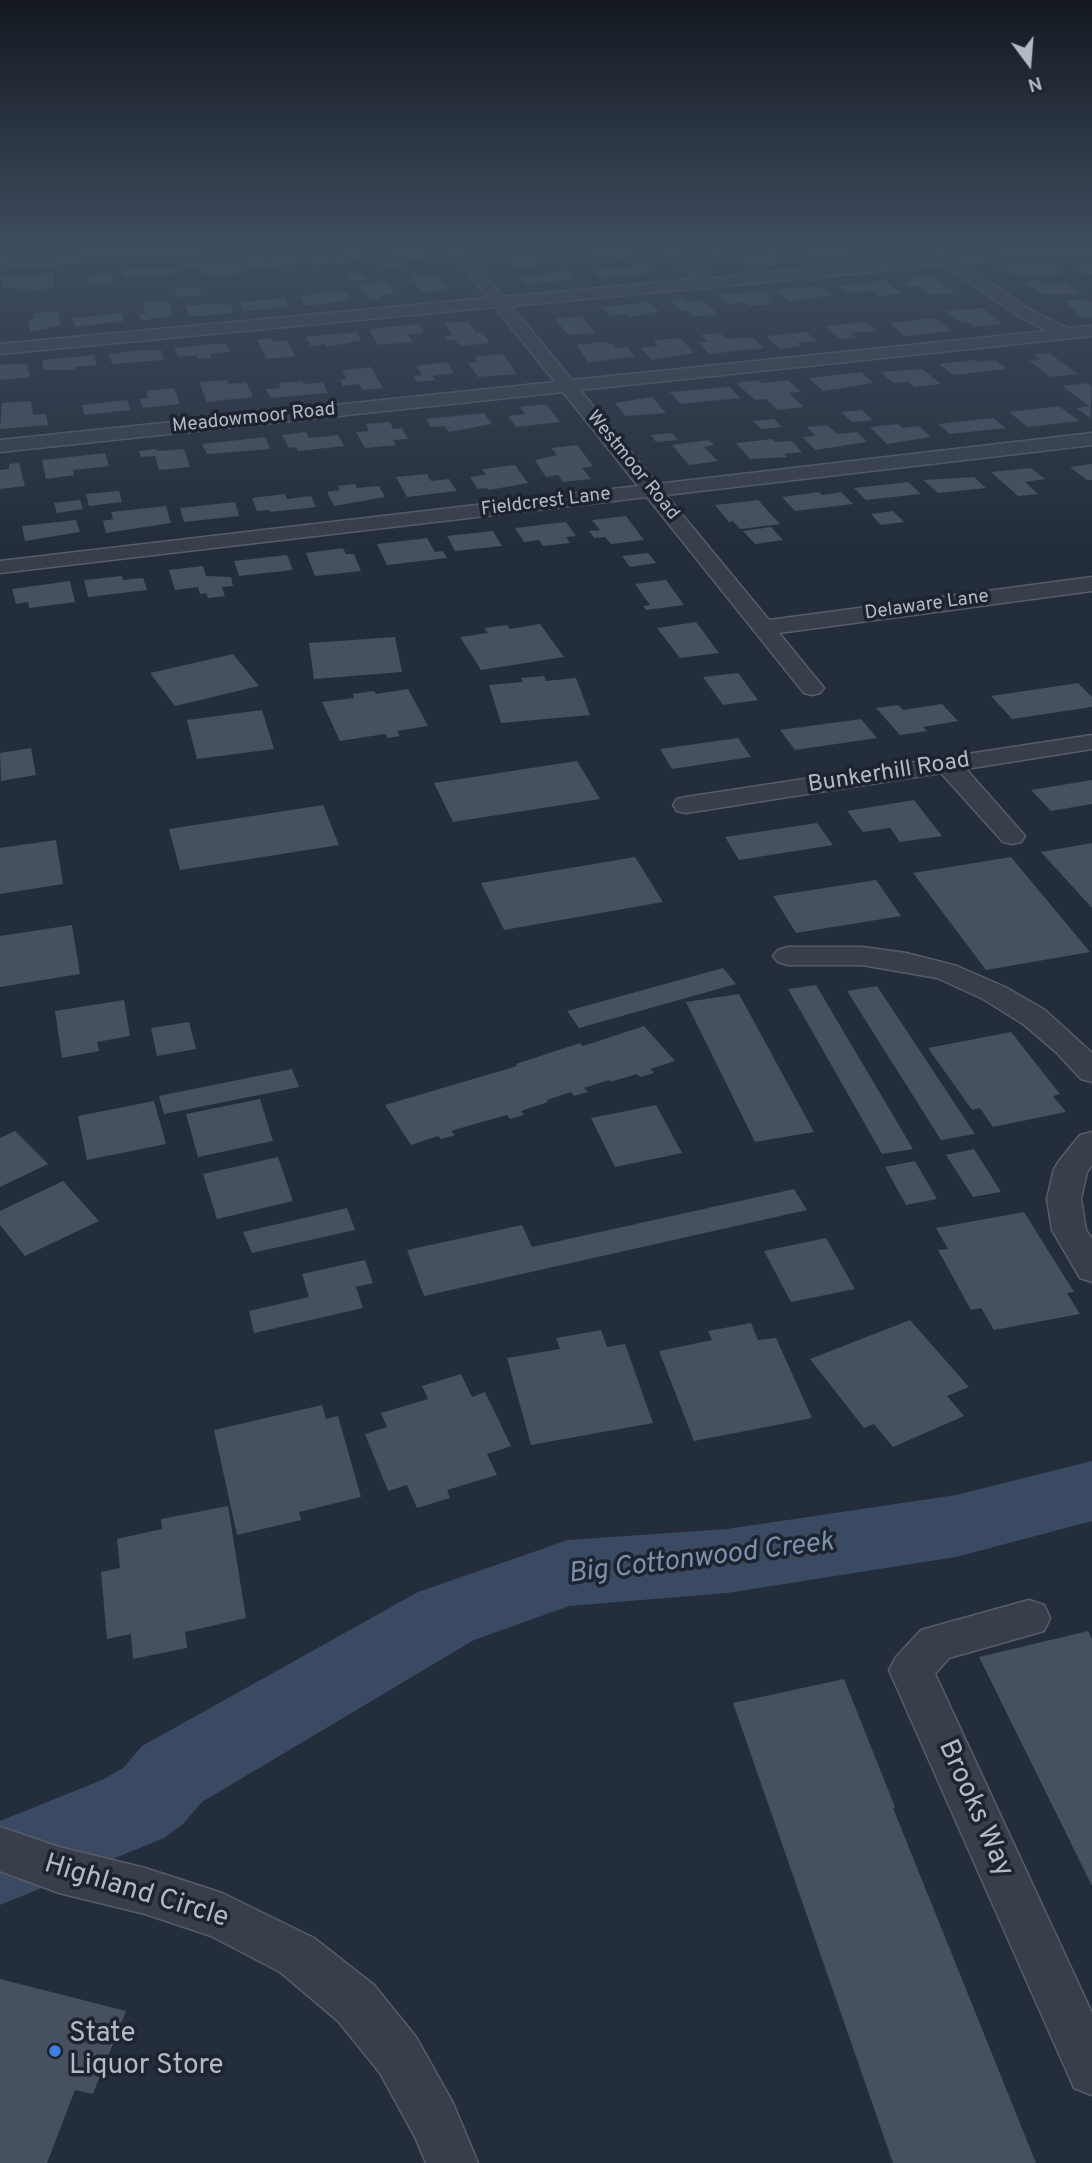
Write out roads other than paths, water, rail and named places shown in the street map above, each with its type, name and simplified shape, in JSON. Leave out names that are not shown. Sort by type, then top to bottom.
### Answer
[{"type":"street","points":[[0,349],[43,345]]},
{"type":"street","name":"Westmoor Road","points":[[534,345],[812,688]]},
{"type":"street","name":"Meadowmoor Road","points":[[0,446],[960,345]]},
{"type":"street","name":"Fieldcrest Lane","points":[[0,567],[1092,439]]},
{"type":"street","name":"Delaware Lane","points":[[763,628],[1092,584]]},
{"type":"street","name":"Bunkerhill Road","points":[[686,805],[1092,742]]},
{"type":"street","points":[[948,765],[1012,836]]},
{"type":"street","points":[[788,956],[862,956],[906,962],[947,972],[994,993],[1034,1017],[1068,1045],[1092,1072]]},
{"type":"street","points":[[1092,1143],[1071,1169],[1064,1199],[1069,1230],[1092,1269]]},
{"type":"street","name":"Brooks Way","points":[[1029,1618],[936,1643],[911,1670],[1092,2070]]},
{"type":"street","name":"Highland Circle","points":[[0,1849],[59,1870],[145,1891],[222,1916],[297,1955],[356,2003],[398,2055],[435,2121],[452,2163]]},
{"type":"waterway","name":"Big Cottonwood Creek","points":[[0,1863],[133,1809],[153,1796],[172,1774],[446,1616],[568,1573],[727,1561],[956,1526],[1092,1491]]},
{"type":"place","name":"State Liquor Store","points":[[55,2051]]}]
